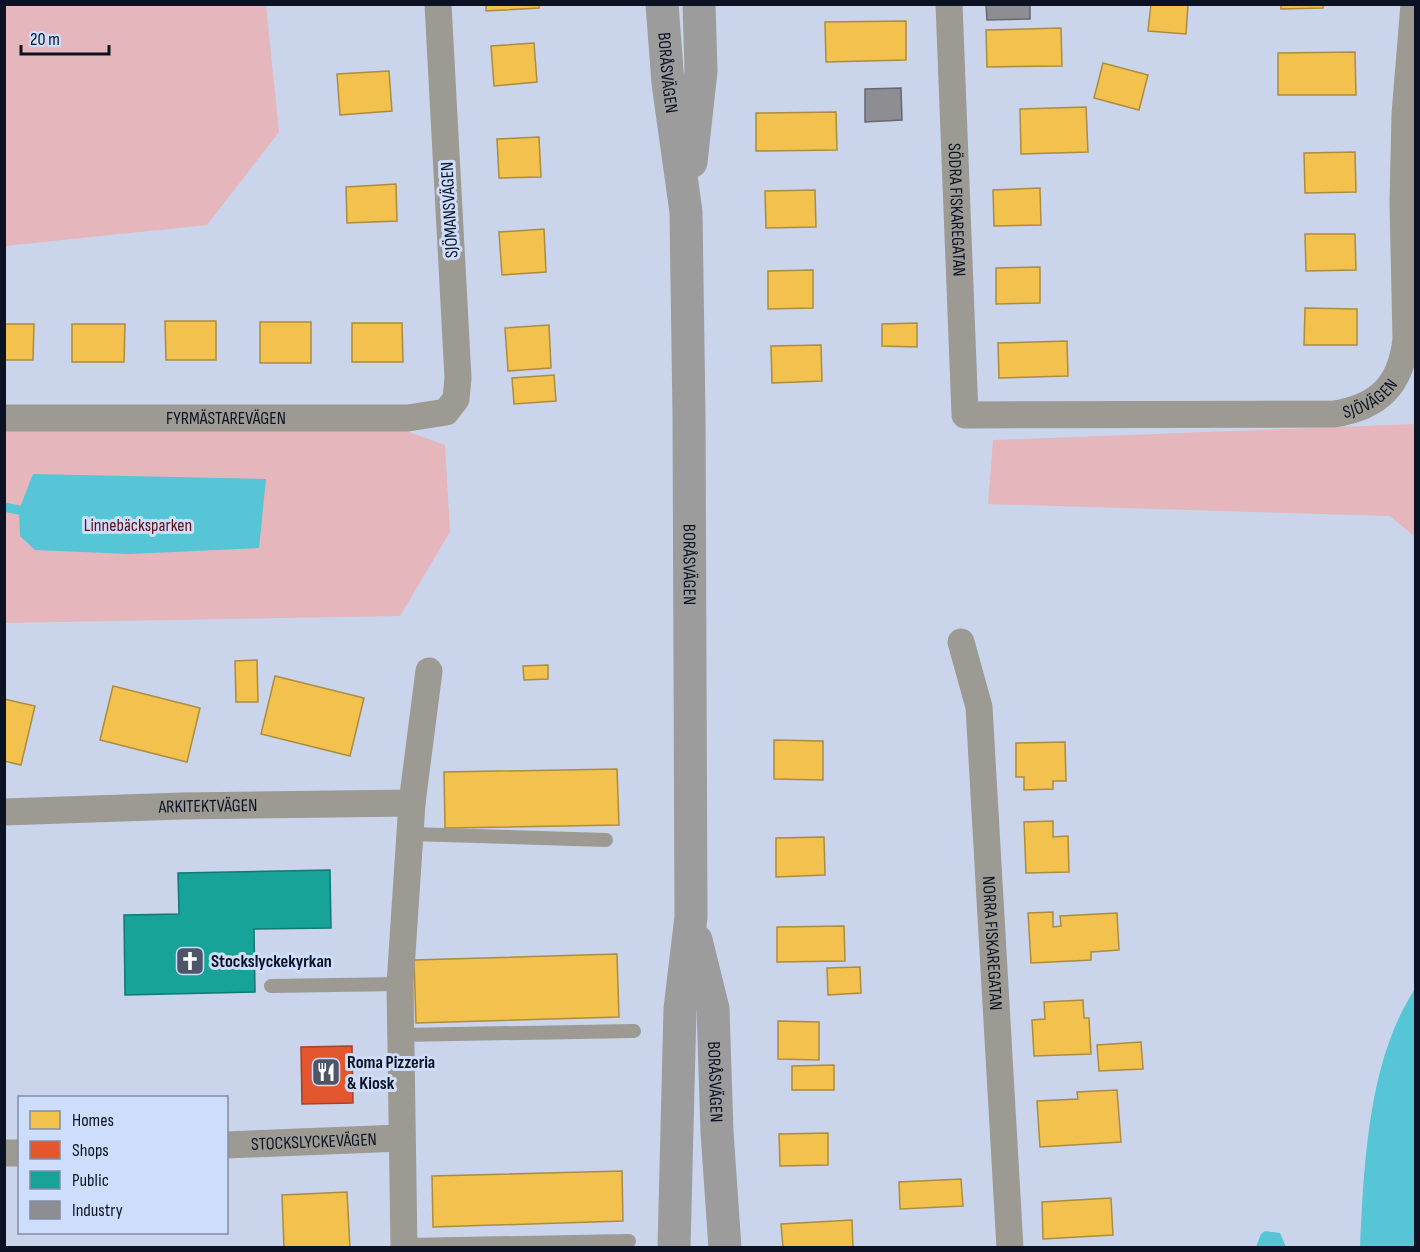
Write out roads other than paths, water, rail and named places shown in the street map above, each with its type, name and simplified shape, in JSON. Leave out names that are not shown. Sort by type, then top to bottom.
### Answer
[{"type":"main road","name":"BORÅSVÄGEN","points":[[662,4],[668,83],[686,212]]},
{"type":"main road","name":"BORÅSVÄGEN","points":[[674,1248],[680,1009],[691,917],[686,212],[701,71],[699,4]]},
{"type":"main road","name":"BORÅSVÄGEN","points":[[691,917],[713,1009],[717,1132],[725,1248]]},
{"type":"street","name":"SJÖMANSVÄGEN","points":[[438,4],[458,378],[456,399],[446,412]]},
{"type":"street","name":"SÖDRA FISKAREGATAN","points":[[949,4],[965,415]]},
{"type":"street","name":"SJÖVÄGEN","points":[[965,415],[1334,414],[1363,407],[1389,388],[1404,358],[1406,339],[1403,202],[1405,114],[1414,4]]},
{"type":"street","name":"FYRMÄSTAREVÄGEN","points":[[4,418],[408,418],[446,412]]},
{"type":"street","name":"NORRA FISKAREGATAN","points":[[961,642],[979,707],[1010,1248]]},
{"type":"street","points":[[404,1246],[400,984],[412,803],[429,671]]},
{"type":"street","name":"ARKITEKTVÄGEN","points":[[4,812],[182,806],[412,803]]},
{"type":"street","name":"STOCKSLYCKEVÄGEN","points":[[228,1145],[401,1138]]},
{"type":"lane","points":[[411,834],[606,840]]},
{"type":"lane","points":[[271,986],[377,982],[400,984]]},
{"type":"lane","points":[[400,1035],[634,1031]]},
{"type":"lane","points":[[404,1246],[628,1241]]},
{"type":"water","points":[[33,474],[266,479],[259,548],[129,554],[35,550],[20,536],[19,510]]},
{"type":"water","points":[[1415,989],[1415,1247],[1360,1247],[1367,1148],[1378,1080],[1399,1017]]},
{"type":"water","points":[[1265,1231],[1280,1233],[1286,1247],[1256,1247],[1261,1234]]},
{"type":"waterway","points":[[4,507],[19,510]]},
{"type":"place","name":"Stockslyckekyrkan","points":[[190,961]]},
{"type":"place","name":"Roma Pizzeria & Kiosk","points":[[326,1072]]},
{"type":"park label","name":"Linnebäcksparken","points":[[138,525]]}]
